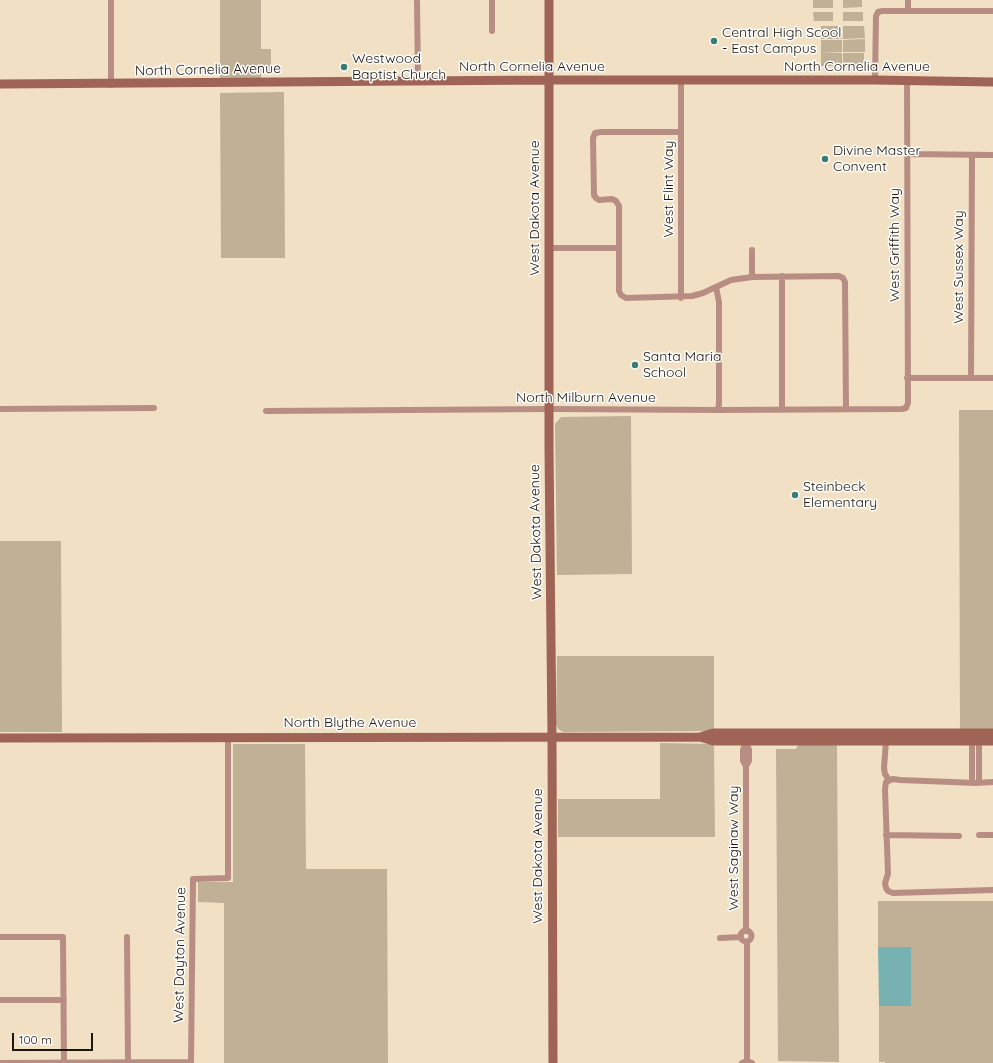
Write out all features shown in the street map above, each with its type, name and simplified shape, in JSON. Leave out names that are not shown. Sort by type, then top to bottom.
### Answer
[{"type":"street","points":[[111,0],[111,85]]},
{"type":"street","points":[[417,0],[418,81]]},
{"type":"street","points":[[492,0],[492,31]]},
{"type":"street","name":"West Dakota Avenue","points":[[549,0],[548,80],[553,1063]]},
{"type":"street","points":[[908,0],[908,10]]},
{"type":"street","points":[[875,80],[876,16],[878,12],[908,10],[993,11]]},
{"type":"street","name":"North Cornelia Avenue","points":[[0,84],[111,85],[548,80],[875,80],[993,82]]},
{"type":"street","name":"West Flint Way","points":[[681,81],[681,298]]},
{"type":"street","name":"West Griffith Way","points":[[906,408],[908,404],[907,81]]},
{"type":"street","points":[[681,132],[595,133],[593,138],[594,194],[599,200],[612,199],[616,201],[619,206],[619,291],[621,295],[626,298],[681,298],[703,293],[731,280],[752,277],[839,276],[843,278],[845,282],[846,409]]},
{"type":"street","points":[[907,154],[972,156],[993,155]]},
{"type":"street","name":"West Sussex Way","points":[[971,378],[972,156]]},
{"type":"street","points":[[549,248],[619,248]]},
{"type":"street","points":[[752,250],[752,277]]},
{"type":"street","points":[[782,276],[782,409]]},
{"type":"street","points":[[716,287],[719,302],[718,410]]},
{"type":"street","points":[[908,378],[993,378]]},
{"type":"street","points":[[0,409],[154,408]]},
{"type":"street","name":"North Milburn Avenue","points":[[266,411],[906,408]]},
{"type":"street","name":"North Blythe Avenue","points":[[700,737],[713,741],[746,741],[993,732]]},
{"type":"street","name":"North Blythe Avenue","points":[[0,738],[700,737],[713,733],[796,733],[867,737],[886,741],[993,741]]},
{"type":"street","name":"North Blythe Avenue","points":[[746,741],[752,736],[791,736],[796,733]]},
{"type":"street","name":"North Blythe Avenue","points":[[976,741],[980,736],[993,736]]},
{"type":"street","name":"West Dayton Avenue","points":[[191,1062],[193,879],[228,878],[228,737]]},
{"type":"street","name":"West Saginaw Way","points":[[746,741],[749,750],[749,761],[746,766],[746,931]]},
{"type":"street","points":[[886,741],[884,768],[885,774],[889,780]]},
{"type":"street","points":[[976,741],[976,783]]},
{"type":"street","points":[[993,782],[976,783],[893,779],[889,780],[885,784],[888,874],[885,883],[888,891],[893,893],[993,890]]},
{"type":"street","points":[[886,835],[959,836]]},
{"type":"street","points":[[979,835],[993,835]]},
{"type":"street","points":[[741,937],[742,932],[750,932],[752,936],[751,940],[746,942]]},
{"type":"street","points":[[0,937],[63,937],[64,1063]]},
{"type":"street","points":[[128,937],[128,1062]]},
{"type":"street","points":[[720,938],[741,937]]},
{"type":"street","points":[[741,937],[742,941],[746,942]]},
{"type":"street","points":[[746,942],[747,1062]]},
{"type":"street","points":[[0,1000],[64,1000]]},
{"type":"street","points":[[0,1063],[191,1062]]},
{"type":"shaded area","points":[[220,0],[261,0],[261,49],[271,49],[271,71],[261,71],[261,78],[220,78]]},
{"type":"shaded area","points":[[813,0],[833,0],[833,8],[813,8]]},
{"type":"shaded area","points":[[843,0],[862,0],[862,7],[843,8]]},
{"type":"shaded area","points":[[813,12],[833,12],[833,21],[814,21]]},
{"type":"shaded area","points":[[843,12],[863,12],[863,21],[843,21]]},
{"type":"shaded area","points":[[821,26],[842,26],[842,39],[821,39]]},
{"type":"shaded area","points":[[843,26],[864,26],[865,38],[843,39]]},
{"type":"shaded area","points":[[865,39],[865,52],[843,52],[843,40]]},
{"type":"shaded area","points":[[821,40],[842,40],[842,52],[821,53]]},
{"type":"shaded area","points":[[821,53],[842,53],[842,66],[821,66]]},
{"type":"shaded area","points":[[843,53],[864,53],[864,66],[843,66]]},
{"type":"shaded area","points":[[284,92],[285,258],[221,258],[220,93]]},
{"type":"shaded area","points":[[959,410],[993,410],[993,730],[960,730]]},
{"type":"shaded area","points":[[631,416],[632,574],[557,575],[555,424],[561,417]]},
{"type":"shaded area","points":[[0,541],[61,541],[62,732],[0,732]]},
{"type":"shaded area","points":[[557,656],[714,656],[714,731],[563,732],[558,729],[556,724]]},
{"type":"shaded area","points":[[660,743],[713,744],[715,837],[558,837],[558,799],[660,799]]},
{"type":"shaded area","points":[[233,744],[305,744],[306,869],[387,869],[388,1063],[224,1063],[224,903],[198,902],[198,882],[233,882]]},
{"type":"shaded area","points":[[798,745],[837,745],[839,1062],[778,1061],[776,749],[796,749]]},
{"type":"shaded area","points":[[878,901],[993,901],[993,1063],[879,1062],[879,1006],[911,1005],[911,947],[878,947]]},
{"type":"water","points":[[878,947],[911,947],[911,1006],[879,1006]]},
{"type":"place","name":"Central High Scool - East Campus","points":[[714,41]]},
{"type":"place","name":"Westwood Baptist Church","points":[[344,67]]},
{"type":"place","name":"Divine Master Convent","points":[[825,159]]},
{"type":"place","name":"Santa Maria School","points":[[635,365]]},
{"type":"place","name":"Steinbeck Elementary","points":[[795,495]]}]
